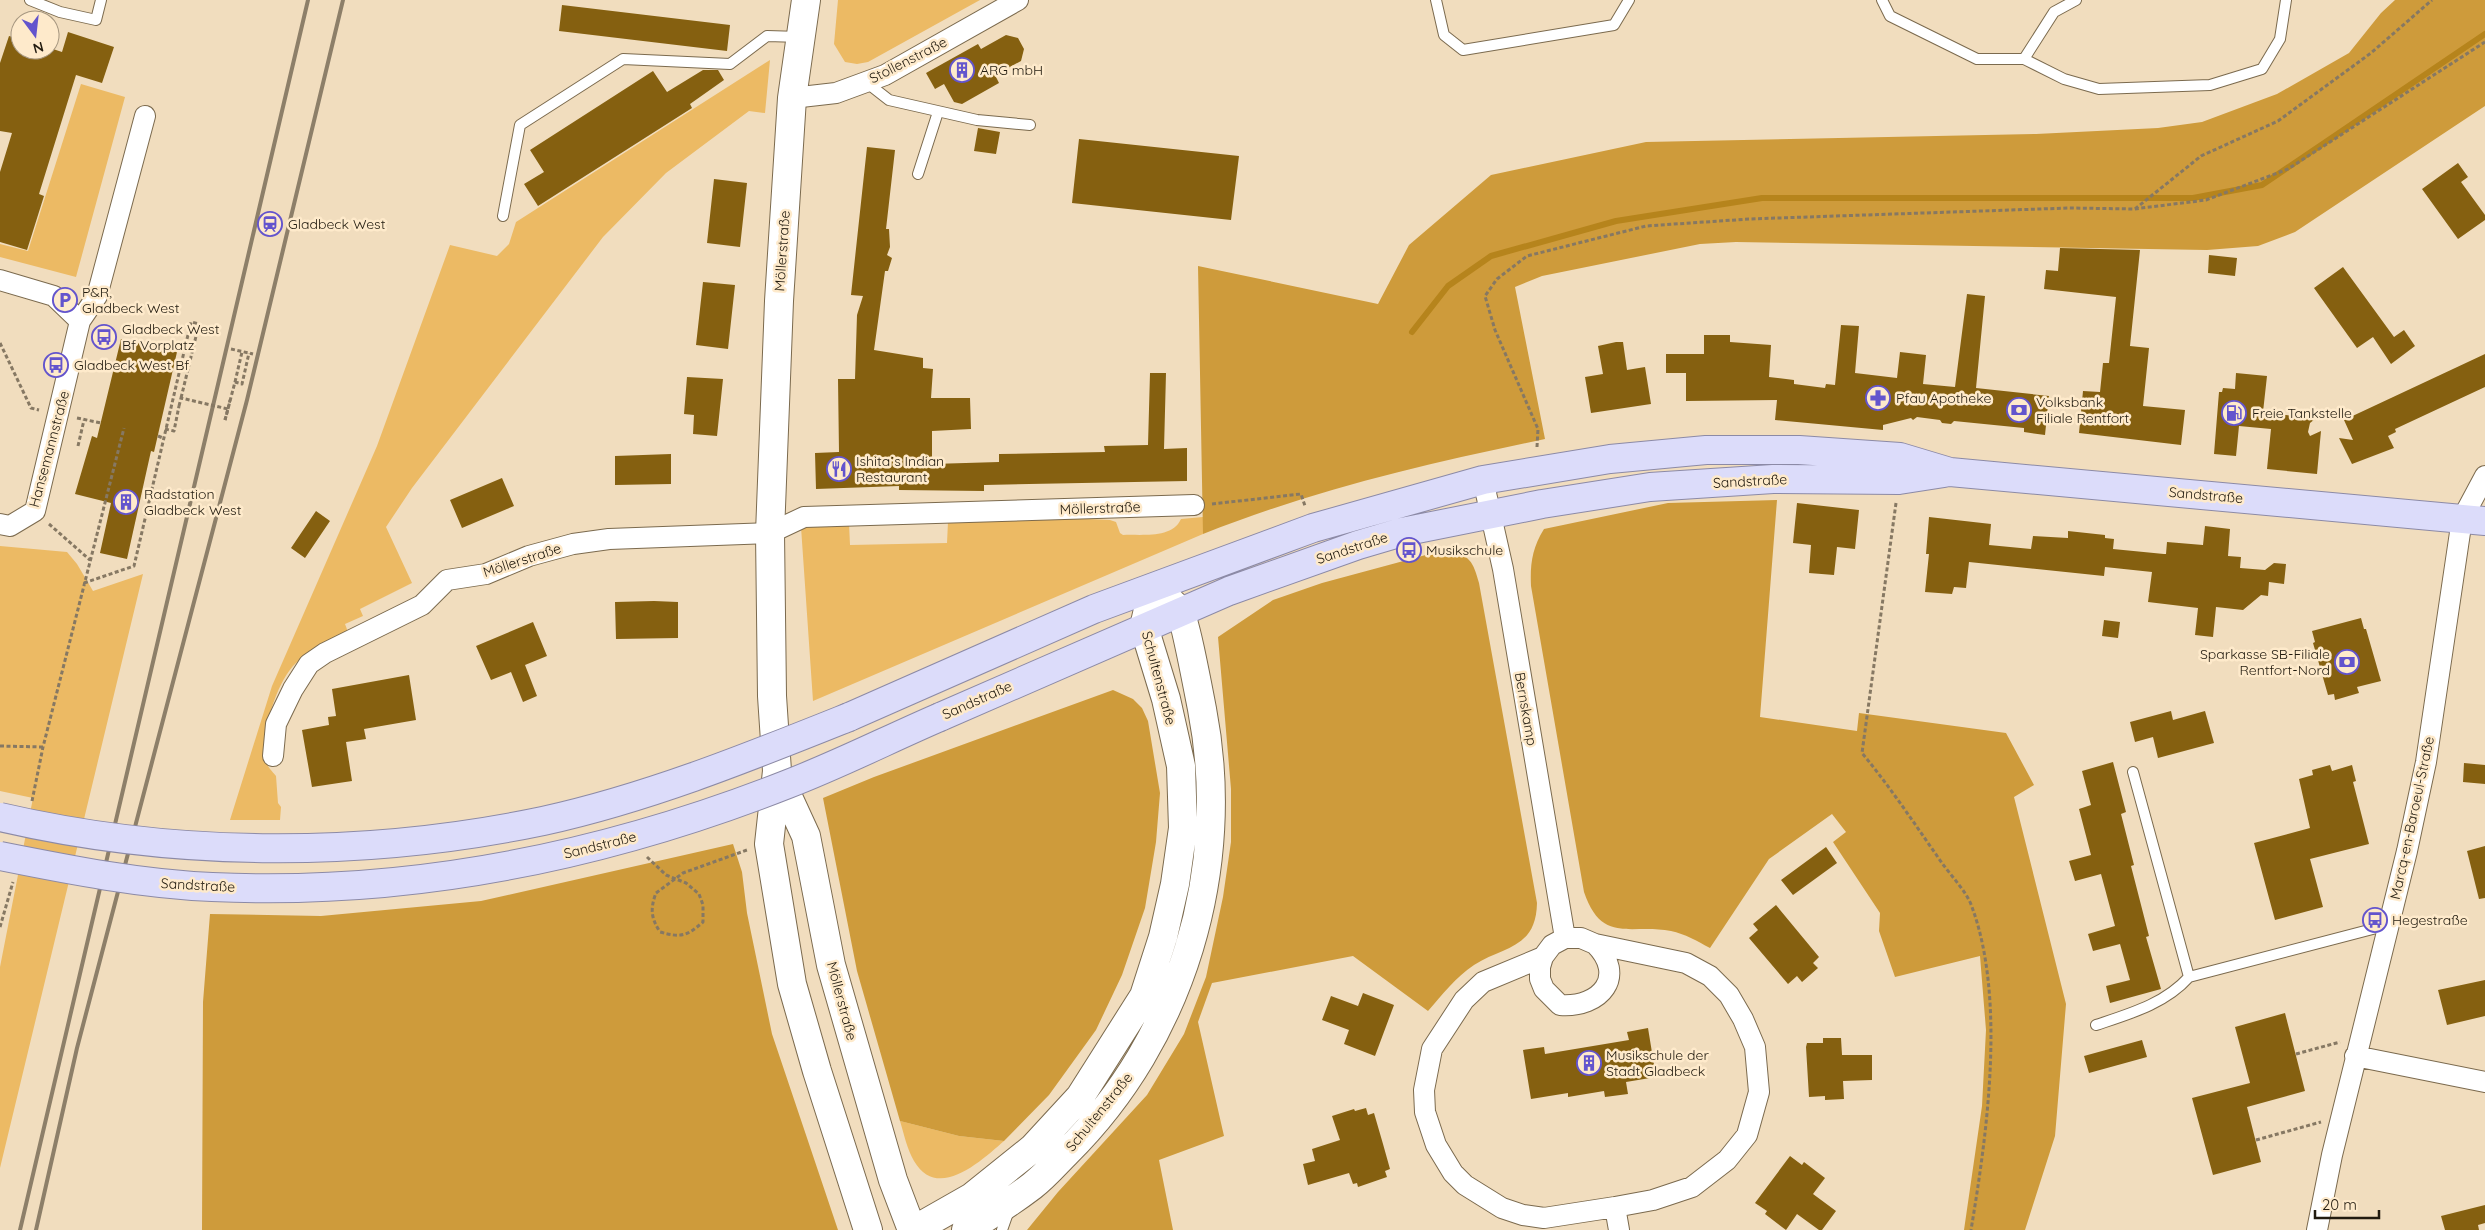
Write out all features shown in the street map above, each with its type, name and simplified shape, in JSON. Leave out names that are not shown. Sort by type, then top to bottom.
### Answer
[{"type":"main road","name":"Sandstraße","points":[[0,817],[46,828],[160,843],[222,847],[317,847],[451,836],[544,820],[657,790],[749,757],[849,716],[1094,609],[1313,528],[1483,480],[1610,459],[1706,450],[1780,450],[1900,457],[1950,472],[2474,520]]},
{"type":"main road","name":"Sandstraße","points":[[0,856],[147,882],[213,887],[336,887],[420,880],[525,864],[628,839],[789,784],[1229,591],[1358,545],[1402,532],[1490,514],[1650,487],[1774,479],[1899,480],[1950,472]]},
{"type":"street","name":"Möllerstraße","points":[[806,0],[792,98],[779,301],[770,533],[772,696],[777,771],[770,844],[792,984],[868,1230]]},
{"type":"street","name":"Stollenstraße","points":[[792,98],[836,93],[885,75],[1018,0]]},
{"type":"street","name":"Hansemannstraße","points":[[0,524],[10,526],[35,510],[80,321],[97,296],[145,116]]},
{"type":"street","points":[[0,280],[54,296],[80,321]]},
{"type":"street","points":[[2474,520],[2485,476]]},
{"type":"street","name":"Bernskamp","points":[[1483,480],[1503,569],[1565,938]]},
{"type":"street","name":"Möllerstraße","points":[[273,756],[276,724],[293,689],[309,664],[325,653],[422,605],[447,580],[486,574],[551,549],[609,538],[770,533],[804,517],[1194,506]]},
{"type":"street","name":"Marcq-en-Baroeul-Straße","points":[[2317,1230],[2357,1047],[2426,762],[2474,520]]},
{"type":"street","points":[[1153,588],[1180,612]]},
{"type":"street","name":"Schultenstraße","points":[[913,1230],[972,1197],[1033,1148],[1080,1097],[1144,996],[1163,937],[1175,884],[1183,828],[1181,766],[1166,699],[1144,628],[1153,588]]},
{"type":"street","name":"Schultenstraße","points":[[966,1230],[1034,1185],[1085,1134],[1128,1080],[1162,1022],[1186,959],[1203,892],[1212,823],[1209,746],[1180,612]]},
{"type":"street","name":"Möllerstraße","points":[[777,771],[806,836],[831,965],[893,1180],[913,1230]]},
{"type":"street","points":[[1543,957],[1483,982],[1464,1000],[1432,1049],[1427,1070],[1425,1112],[1436,1145],[1453,1173],[1465,1185],[1502,1208],[1523,1215],[1544,1218],[1653,1200],[1692,1187],[1727,1160],[1747,1135],[1759,1092],[1755,1047],[1743,1019],[1729,995],[1710,976],[1686,963],[1595,944],[1580,938],[1565,938],[1552,945],[1543,957],[1540,979],[1544,989],[1560,1005],[1584,1004],[1602,992],[1609,973],[1603,952],[1595,944]]},
{"type":"street","points":[[2357,1047],[2485,1082]]},
{"type":"street","points":[[1615,1207],[1619,1230]]},
{"type":"lane","points":[[30,0],[60,12],[96,20],[101,0]]},
{"type":"lane","points":[[1436,0],[1444,34],[1463,50],[1614,25],[1630,0]]},
{"type":"lane","points":[[1882,0],[1890,16],[1977,59],[2024,58],[2064,79],[2099,89],[2210,85],[2262,69],[2280,39],[2286,0]]},
{"type":"lane","points":[[2024,58],[2054,12],[2076,0]]},
{"type":"lane","points":[[503,216],[520,125],[623,58],[730,64],[767,36],[801,37]]},
{"type":"lane","points":[[866,82],[889,100],[977,120],[1030,125]]},
{"type":"lane","points":[[918,174],[938,112]]},
{"type":"lane","points":[[2133,772],[2189,977]]},
{"type":"lane","points":[[2096,1025],[2143,1009],[2180,988],[2189,977],[2388,925]]},
{"type":"lane","points":[[1002,1230],[1013,1200]]},
{"type":"path","points":[[2134,209],[2200,156],[2278,121],[2372,53],[2432,0]]},
{"type":"path","points":[[1536,470],[1538,429],[1495,330],[1486,296],[1497,279],[1527,256],[1646,226],[1749,219],[2060,208],[2134,209],[2206,200],[2288,169],[2485,42]]},
{"type":"path","points":[[84,583],[134,566],[165,429],[191,322],[199,324],[174,431],[165,429]]},
{"type":"path","points":[[0,343],[31,408],[59,415]]},
{"type":"path","points":[[231,349],[251,354],[242,384],[235,382],[225,420],[242,352]]},
{"type":"path","points":[[181,398],[228,409]]},
{"type":"path","points":[[78,446],[84,420]]},
{"type":"path","points":[[93,421],[101,422]]},
{"type":"path","points":[[0,746],[43,747],[124,428]]},
{"type":"path","points":[[158,436],[163,438]]},
{"type":"path","points":[[1899,480],[1862,753],[1882,777],[1972,905],[1985,954],[1992,1026],[1983,1159],[1971,1230]]},
{"type":"path","points":[[1194,506],[1301,494],[1313,528]]},
{"type":"path","points":[[35,510],[90,560]]},
{"type":"path","points":[[628,839],[666,875],[686,882],[699,894],[703,905],[703,922],[690,934],[675,936],[660,932],[654,922],[650,907],[656,893],[683,873],[729,855]]},
{"type":"path","points":[[2296,1054],[2357,1047]]},
{"type":"path","points":[[2256,1140],[2341,1118]]},
{"type":"shaded area","points":[[838,0],[980,0],[868,62],[857,64],[845,62],[834,44]]},
{"type":"shaded area","points":[[2395,0],[2485,0],[2485,106],[2295,232],[2258,246],[2207,250],[1736,242],[1700,244],[1542,276],[1515,287],[1545,439],[1372,479],[1287,504],[1203,534],[1198,266],[1378,304],[1409,245],[1491,175],[1646,142],[2036,134],[2158,128],[2202,122],[2277,94],[2349,53],[2381,13]]},
{"type":"shaded area","points":[[770,60],[765,113],[749,111],[666,173],[603,237],[412,488],[386,527],[412,583],[360,609],[363,616],[345,624],[348,632],[308,654],[296,663],[289,672],[276,695],[268,722],[265,749],[266,760],[276,776],[278,803],[281,807],[280,820],[230,820],[272,686],[377,446],[450,245],[497,256],[509,244],[516,222]]},
{"type":"shaded area","points":[[81,84],[125,97],[76,277],[0,257],[0,244],[28,251]]},
{"type":"shaded area","points":[[1777,500],[1760,717],[1857,731],[1859,713],[2006,733],[2034,785],[2014,797],[2066,1004],[2055,1136],[2025,1230],[1964,1230],[1982,1106],[1986,1030],[1980,956],[1895,977],[1879,931],[1880,913],[1833,842],[1846,832],[1832,814],[1769,859],[1710,948],[1671,931],[1609,926],[1591,909],[1584,892],[1531,586],[1533,557],[1540,536],[1544,529],[1668,503]]},
{"type":"shaded area","points":[[1044,517],[1110,520],[1116,522],[1120,533],[1123,535],[1147,535],[1164,533],[1171,530],[1181,519],[1203,517],[1203,534],[813,701],[801,527],[849,523],[850,545],[947,543],[948,522]]},
{"type":"shaded area","points":[[0,546],[67,552],[77,564],[93,591],[143,574],[0,1168],[0,967],[33,798],[0,791]]},
{"type":"shaded area","points":[[1448,549],[1470,560],[1479,583],[1537,903],[1531,929],[1525,938],[1516,944],[1467,970],[1428,1011],[1353,956],[1212,983],[1198,1022],[1224,1136],[1159,1160],[1173,1230],[1027,1230],[1058,1192],[1147,1095],[1184,1034],[1206,977],[1223,897],[1231,842],[1231,789],[1218,637],[1273,600],[1322,583]]},
{"type":"shaded area","points":[[1113,690],[1133,699],[1142,708],[1148,721],[1160,793],[1156,842],[1145,908],[1122,975],[1096,1030],[1049,1095],[1004,1141],[959,1136],[900,1121],[857,971],[823,798],[874,777]]},
{"type":"shaded area","points":[[733,844],[742,872],[747,913],[772,1034],[838,1230],[202,1230],[203,1002],[210,914],[321,916],[481,901]]},
{"type":"shaded area","points":[[900,1121],[959,1136],[1004,1141],[984,1158],[960,1174],[947,1178],[935,1178],[924,1173],[914,1161]]},
{"type":"building","points":[[562,5],[730,25],[727,51],[559,31]]},
{"type":"building","points":[[68,32],[114,47],[102,83],[76,75],[39,194],[44,196],[27,250],[0,242],[0,172],[12,133],[0,131],[0,63],[9,36],[10,60],[60,60],[60,51],[62,52]]},
{"type":"building","name":"ARG mbH","points":[[1006,35],[1018,38],[1024,49],[1021,61],[995,75],[999,83],[962,104],[954,102],[944,84],[935,89],[926,73],[978,44],[981,49]]},
{"type":"building","points":[[703,70],[718,70],[724,80],[690,104],[692,108],[538,206],[524,184],[544,172],[530,150],[653,71],[667,92]]},
{"type":"building","points":[[978,128],[1000,132],[996,154],[974,151]]},
{"type":"building","points":[[1079,139],[1239,156],[1231,220],[1072,203]]},
{"type":"building","points":[[867,147],[895,150],[886,229],[889,229],[890,247],[887,255],[892,258],[888,271],[885,271],[874,350],[923,358],[923,368],[933,369],[931,398],[970,398],[971,429],[932,431],[932,464],[999,462],[999,454],[1105,452],[1104,446],[1148,445],[1150,373],[1166,373],[1164,449],[1187,448],[1187,481],[984,485],[984,491],[899,490],[899,486],[816,489],[815,453],[839,452],[838,379],[855,379],[857,315],[863,296],[851,295]]},
{"type":"building","points":[[2458,163],[2468,177],[2461,182],[2485,215],[2485,220],[2458,239],[2422,189]]},
{"type":"building","points":[[714,179],[747,183],[740,247],[707,243]]},
{"type":"building","points":[[2060,248],[2140,250],[2130,346],[2149,348],[2143,406],[2185,410],[2181,445],[2079,433],[2083,391],[2100,392],[2103,363],[2109,363],[2116,297],[2044,289],[2046,270],[2058,271]]},
{"type":"building","points":[[2209,255],[2237,258],[2235,276],[2208,273]]},
{"type":"building","points":[[2343,267],[2394,337],[2404,330],[2415,346],[2391,364],[2373,337],[2357,348],[2314,288]]},
{"type":"building","points":[[703,282],[735,285],[728,349],[696,345]]},
{"type":"building","points":[[1967,294],[1985,296],[1976,388],[2049,396],[2045,435],[2024,432],[2024,428],[1954,421],[1951,424],[1942,423],[1940,420],[1917,417],[1913,420],[1911,418],[1883,425],[1883,430],[1775,420],[1777,400],[1686,401],[1686,373],[1666,373],[1666,354],[1704,354],[1704,335],[1730,335],[1730,342],[1771,345],[1769,377],[1794,380],[1794,384],[1825,388],[1826,384],[1835,385],[1841,325],[1859,326],[1855,373],[1897,378],[1900,352],[1926,355],[1923,384],[1955,387]]},
{"type":"building","points":[[121,339],[177,352],[154,452],[151,451],[127,559],[100,553],[111,503],[75,494],[92,436],[97,438]]},
{"type":"building","points":[[1623,342],[1627,370],[1645,367],[1651,404],[1591,413],[1585,377],[1603,374],[1598,346]]},
{"type":"building","points":[[2485,354],[2485,387],[2395,429],[2396,432],[2388,436],[2394,448],[2352,464],[2339,438],[2353,440],[2344,420]]},
{"type":"building","points":[[2236,373],[2267,376],[2263,412],[2315,419],[2310,423],[2308,432],[2310,436],[2321,431],[2317,474],[2267,469],[2271,429],[2239,426],[2236,456],[2214,454],[2219,392],[2222,392],[2223,388],[2235,389]]},
{"type":"building","points":[[687,377],[723,379],[717,436],[693,434],[694,415],[684,414]]},
{"type":"building","points":[[671,454],[671,484],[615,485],[615,456]]},
{"type":"building","points":[[502,478],[514,506],[462,528],[450,500]]},
{"type":"building","points":[[1797,503],[1859,510],[1855,549],[1837,547],[1834,575],[1809,573],[1811,545],[1793,543]]},
{"type":"building","points":[[316,511],[330,521],[305,558],[291,548]]},
{"type":"building","points":[[1929,517],[1991,524],[1989,545],[2031,549],[2033,536],[2068,538],[2068,531],[2105,535],[2105,538],[2114,539],[2113,549],[2166,554],[2167,542],[2203,545],[2205,526],[2230,529],[2228,556],[2241,557],[2240,568],[2265,570],[2274,563],[2286,564],[2284,584],[2269,582],[2268,596],[2261,595],[2243,610],[2216,607],[2213,637],[2195,635],[2198,608],[2148,602],[2152,572],[2105,567],[2104,576],[1969,562],[1966,588],[1954,587],[1952,594],[1925,592],[1929,554],[1926,554]]},
{"type":"building","points":[[615,602],[678,602],[678,638],[616,639]]},
{"type":"building","name":"Sparkasse SB-Filiale Rentfort-Nord","points":[[2361,618],[2381,681],[2357,687],[2359,693],[2335,700],[2334,694],[2328,695],[2313,643],[2315,642],[2312,631]]},
{"type":"building","points":[[2104,620],[2120,622],[2118,638],[2102,636]]},
{"type":"building","points":[[533,622],[547,656],[525,665],[537,696],[523,702],[511,672],[491,680],[476,646]]},
{"type":"building","points":[[409,675],[416,720],[364,729],[366,739],[346,742],[352,781],[312,787],[302,730],[329,725],[328,717],[336,716],[332,689]]},
{"type":"building","points":[[2171,711],[2173,720],[2205,711],[2214,743],[2158,758],[2153,737],[2135,742],[2130,722]]},
{"type":"building","points":[[2113,762],[2126,812],[2121,814],[2134,865],[2131,866],[2149,936],[2146,937],[2161,989],[2110,1003],[2106,986],[2130,980],[2120,944],[2093,951],[2088,934],[2115,926],[2101,874],[2075,881],[2069,861],[2091,855],[2079,809],[2091,805],[2082,771]]},
{"type":"building","points":[[2464,763],[2485,765],[2485,784],[2463,782]]},
{"type":"building","points":[[2330,765],[2332,771],[2352,765],[2356,781],[2353,782],[2369,844],[2310,859],[2323,907],[2275,920],[2254,843],[2310,828],[2299,779],[2313,775],[2312,770]]},
{"type":"building","points":[[2485,846],[2485,898],[2479,899],[2467,851]]},
{"type":"building","points":[[1826,847],[1837,863],[1793,895],[1781,880]]},
{"type":"building","points":[[1776,905],[1819,957],[1813,963],[1818,968],[1802,982],[1797,976],[1788,984],[1749,938],[1758,930],[1753,924]]},
{"type":"building","points":[[2485,980],[2485,1016],[2447,1025],[2438,990]]},
{"type":"building","points":[[1363,993],[1394,1005],[1375,1056],[1344,1044],[1349,1030],[1322,1020],[1331,996],[1358,1006]]},
{"type":"building","points":[[2285,1013],[2305,1091],[2247,1107],[2261,1162],[2213,1175],[2192,1098],[2250,1083],[2235,1027]]},
{"type":"building","name":"Musikschule der Stadt Gladbeck","points":[[1648,1028],[1656,1077],[1626,1082],[1628,1094],[1605,1097],[1604,1091],[1568,1097],[1568,1093],[1531,1099],[1523,1050],[1544,1047],[1545,1054],[1629,1040],[1627,1032]]},
{"type":"building","points":[[1823,1038],[1841,1038],[1842,1055],[1872,1055],[1872,1080],[1843,1081],[1844,1099],[1825,1100],[1825,1096],[1809,1097],[1806,1047],[1807,1043],[1823,1043]]},
{"type":"building","points":[[2142,1040],[2147,1057],[2089,1073],[2084,1056]]},
{"type":"building","points":[[1366,1108],[1368,1115],[1374,1113],[1390,1169],[1385,1171],[1387,1177],[1358,1187],[1357,1183],[1353,1184],[1349,1173],[1308,1185],[1303,1164],[1315,1161],[1312,1149],[1340,1140],[1332,1116],[1354,1109],[1355,1111]]},
{"type":"building","points":[[1790,1156],[1802,1165],[1804,1162],[1825,1178],[1813,1194],[1836,1211],[1822,1230],[1819,1230],[1797,1214],[1786,1230],[1765,1214],[1767,1211],[1755,1203]]},
{"type":"building","points":[[2485,1205],[2485,1223],[2478,1225],[2479,1230],[2445,1230],[2441,1216]]},
{"type":"waterway","points":[[1412,332],[1448,286],[1491,256],[1616,221],[1762,198],[2193,198],[2262,185],[2485,34]]},
{"type":"railway","points":[[20,1230],[308,0]]},
{"type":"railway","points":[[36,1230],[77,1048],[247,400],[343,0]]},
{"type":"place","name":"ARG mbH","points":[[962,70]]},
{"type":"place","name":"Gladbeck West","points":[[270,224]]},
{"type":"place","name":"P&R, Gladbeck West","points":[[65,300]]},
{"type":"place","name":"Gladbeck West Bf Vorplatz","points":[[104,337]]},
{"type":"place","name":"Gladbeck West Bf","points":[[56,365]]},
{"type":"place","name":"Pfau Apotheke","points":[[1878,398]]},
{"type":"place","name":"Volksbank Filiale Rentfort","points":[[2019,410]]},
{"type":"place","name":"Freie Tankstelle","points":[[2234,413]]},
{"type":"place","name":"Ishita´s Indian Restaurant","points":[[839,469]]},
{"type":"place","name":"Radstation Gladbeck West","points":[[126,502]]},
{"type":"place","name":"Musikschule","points":[[1409,550]]},
{"type":"place","name":"Sparkasse SB-Filiale Rentfort-Nord","points":[[2347,662]]},
{"type":"place","name":"Hegestraße","points":[[2375,920]]},
{"type":"place","name":"Musikschule der Stadt Gladbeck","points":[[1589,1063]]}]
